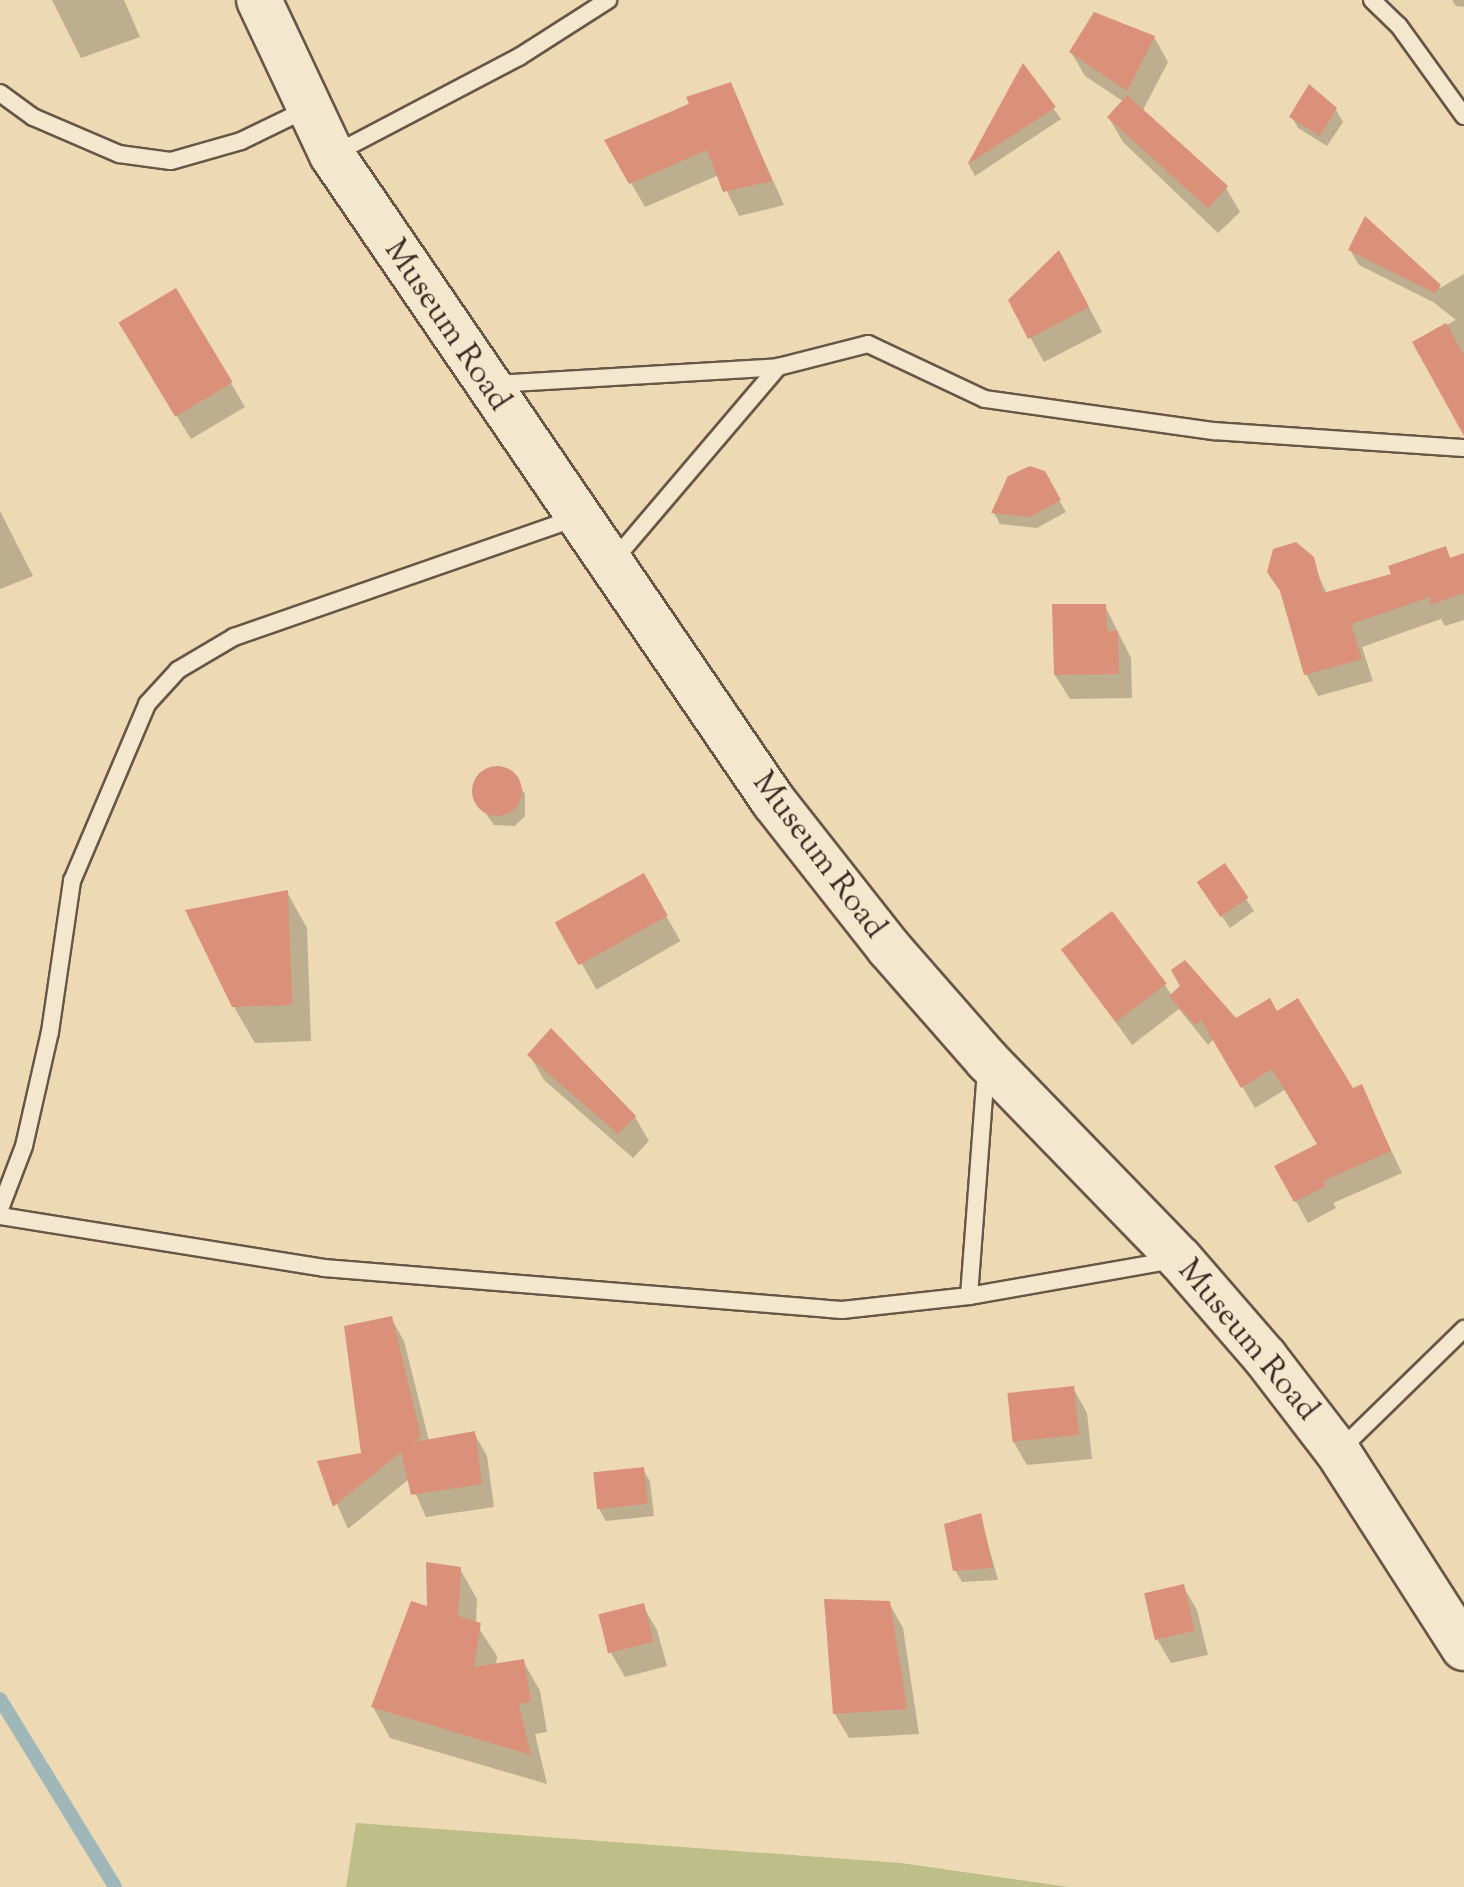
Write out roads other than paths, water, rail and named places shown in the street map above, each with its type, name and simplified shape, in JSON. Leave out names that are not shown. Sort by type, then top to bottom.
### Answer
[{"type":"street","name":"Museum Road","points":[[259,0],[307,109],[332,155],[485,385],[774,802],[889,948],[987,1060],[1180,1259],[1338,1452],[1464,1648]]},
{"type":"lane","points":[[332,155],[519,57],[608,0]]},
{"type":"lane","points":[[1372,0],[1399,26],[1464,116]]},
{"type":"lane","points":[[0,93],[33,117],[119,154],[171,161],[241,141],[307,109]]},
{"type":"lane","points":[[485,385],[778,367],[868,344],[985,399],[1214,431],[1464,448]]},
{"type":"lane","points":[[609,566],[778,367]]},
{"type":"lane","points":[[0,1209],[24,1146],[50,1032],[72,881],[147,704],[178,670],[234,637],[577,517]]},
{"type":"lane","points":[[969,1296],[987,1060]]},
{"type":"lane","points":[[0,1216],[324,1268],[842,1310],[969,1296],[1180,1259]]},
{"type":"lane","points":[[1338,1452],[1464,1329]]},
{"type":"waterway","points":[[0,1699],[115,1887]]}]
